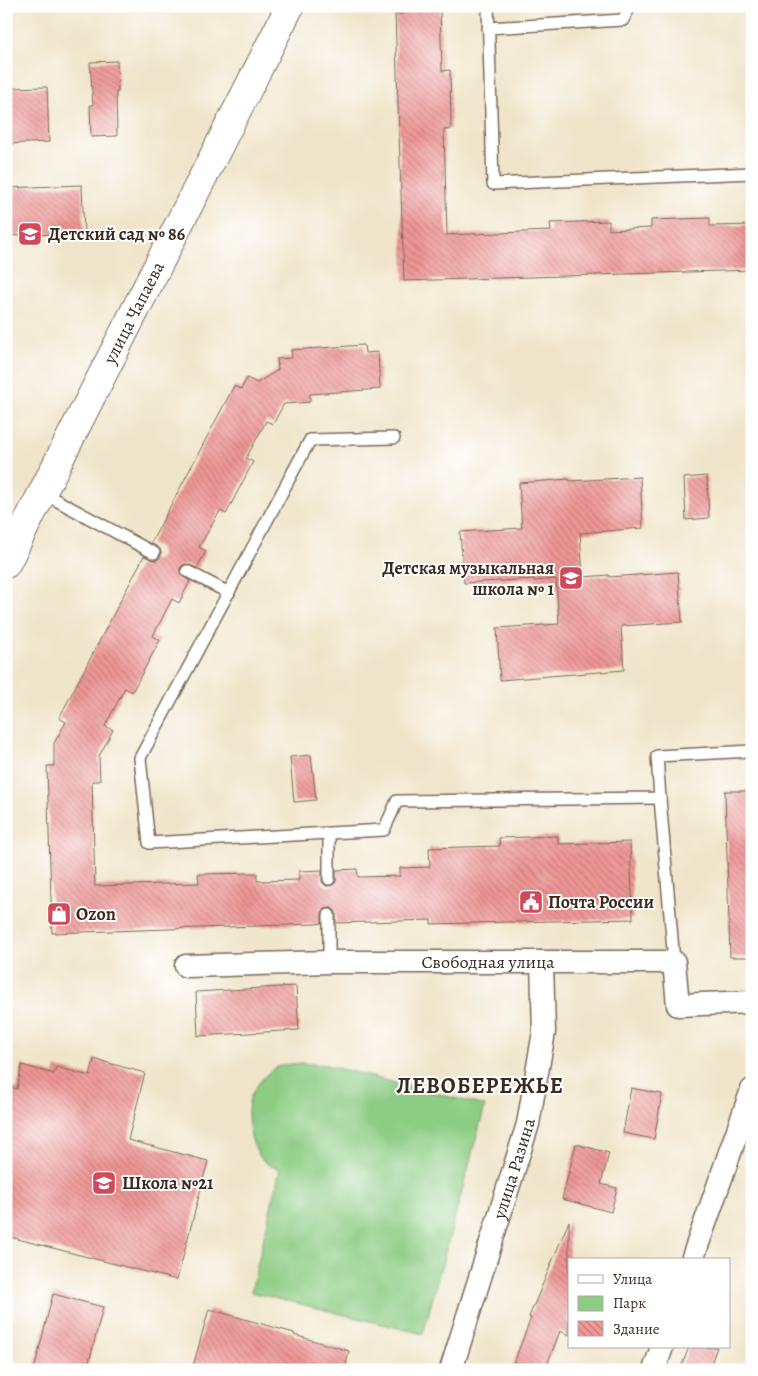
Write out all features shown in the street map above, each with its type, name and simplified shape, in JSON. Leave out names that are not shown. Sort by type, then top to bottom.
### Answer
[{"type":"street","name":"улица Чапаева","points":[[6,564],[290,6]]},
{"type":"street","name":"Свободная улица","points":[[186,966],[329,962],[674,962]]},
{"type":"street","name":"улица Разина","points":[[451,1370],[528,1124],[544,1032],[542,962]]},
{"type":"street","points":[[674,962],[678,1005],[752,1002]]},
{"type":"street","points":[[693,1258],[752,1090]]},
{"type":"street","points":[[654,1370],[662,1348]]},
{"type":"lane","points":[[488,6],[493,184],[752,173]]},
{"type":"lane","points":[[488,28],[623,20],[630,6]]},
{"type":"lane","points":[[394,438],[310,440],[140,758],[149,843],[384,830],[397,801],[660,798]]},
{"type":"lane","points":[[43,493],[154,553]]},
{"type":"lane","points":[[187,571],[228,593]]},
{"type":"lane","points":[[674,962],[657,756],[752,751]]},
{"type":"lane","points":[[329,834],[329,878]]},
{"type":"lane","points":[[329,915],[329,962]]},
{"type":"green space","points":[[302,1063],[326,1065],[485,1106],[423,1334],[251,1292],[280,1169],[266,1163],[256,1149],[248,1120],[249,1101],[258,1084],[272,1070],[283,1065]]},
{"type":"building","points":[[403,6],[440,6],[442,71],[450,70],[451,129],[444,130],[447,235],[551,231],[550,223],[609,221],[609,230],[651,228],[651,220],[710,218],[710,226],[752,225],[752,270],[404,281],[395,14],[403,14]]},
{"type":"building","points":[[117,61],[117,136],[91,137],[90,105],[93,105],[90,62]]},
{"type":"building","points":[[47,87],[49,142],[6,144],[6,88]]},
{"type":"building","name":"Детский сад № 86","points":[[82,185],[84,233],[6,236],[6,188]]},
{"type":"building","points":[[364,345],[365,353],[378,352],[380,389],[310,394],[310,402],[284,404],[273,424],[266,421],[246,458],[253,462],[226,514],[220,511],[199,547],[206,551],[197,568],[187,564],[180,568],[181,575],[190,581],[179,603],[172,599],[153,636],[160,640],[132,692],[125,688],[105,726],[113,730],[99,756],[100,781],[92,781],[95,886],[199,883],[198,874],[257,873],[257,881],[299,880],[299,871],[322,870],[322,882],[329,886],[336,882],[336,870],[357,869],[358,877],[400,876],[400,868],[430,867],[429,848],[500,846],[499,838],[558,836],[558,844],[630,842],[633,919],[431,924],[431,920],[336,923],[336,912],[329,908],[322,912],[322,923],[316,924],[52,933],[47,766],[54,766],[54,743],[66,722],[59,718],[144,556],[157,560],[161,556],[160,549],[151,543],[234,386],[241,389],[247,378],[257,383],[278,370],[277,359],[292,358],[291,350]]},
{"type":"building","points":[[707,476],[709,518],[686,520],[684,478]]},
{"type":"building","name":"Детская музыкальная школа № 1","points":[[640,477],[643,528],[580,533],[583,577],[678,572],[682,622],[621,626],[624,670],[500,680],[497,628],[559,624],[556,579],[464,583],[460,532],[522,528],[519,483],[569,479],[570,481]]},
{"type":"building","points":[[311,755],[316,800],[294,802],[290,757]]},
{"type":"building","points":[[725,791],[752,791],[752,957],[730,957]]},
{"type":"building","points":[[296,986],[299,1030],[198,1036],[196,992]]},
{"type":"building","name":"Школа №21","points":[[94,1059],[145,1073],[128,1140],[208,1161],[177,1280],[6,1236],[6,1086],[17,1089],[22,1065],[54,1074],[56,1067],[90,1076]]},
{"type":"building","points":[[631,1088],[662,1094],[654,1139],[623,1133]]},
{"type":"building","points":[[576,1144],[609,1153],[601,1184],[617,1188],[611,1212],[562,1199]]},
{"type":"building","points":[[569,1221],[568,1335],[560,1331],[545,1370],[511,1370],[531,1318],[529,1317]]},
{"type":"building","points":[[53,1294],[103,1307],[87,1370],[34,1370]]},
{"type":"building","points":[[209,1309],[349,1351],[345,1370],[192,1370]]},
{"type":"building","points":[[689,1348],[717,1348],[709,1370],[680,1370]]},
{"type":"place","name":"Детский сад № 86","points":[[30,234]]},
{"type":"place","name":"Детская музыкальная школа № 1","points":[[571,578]]},
{"type":"place","name":"Почта России","points":[[531,902]]},
{"type":"place","name":"Ozon","points":[[59,914]]},
{"type":"place","name":"Школа №21","points":[[104,1183]]},
{"type":"district","name":"ЛЕВОБЕРЕЖЬЕ","points":[[480,1086]]}]
